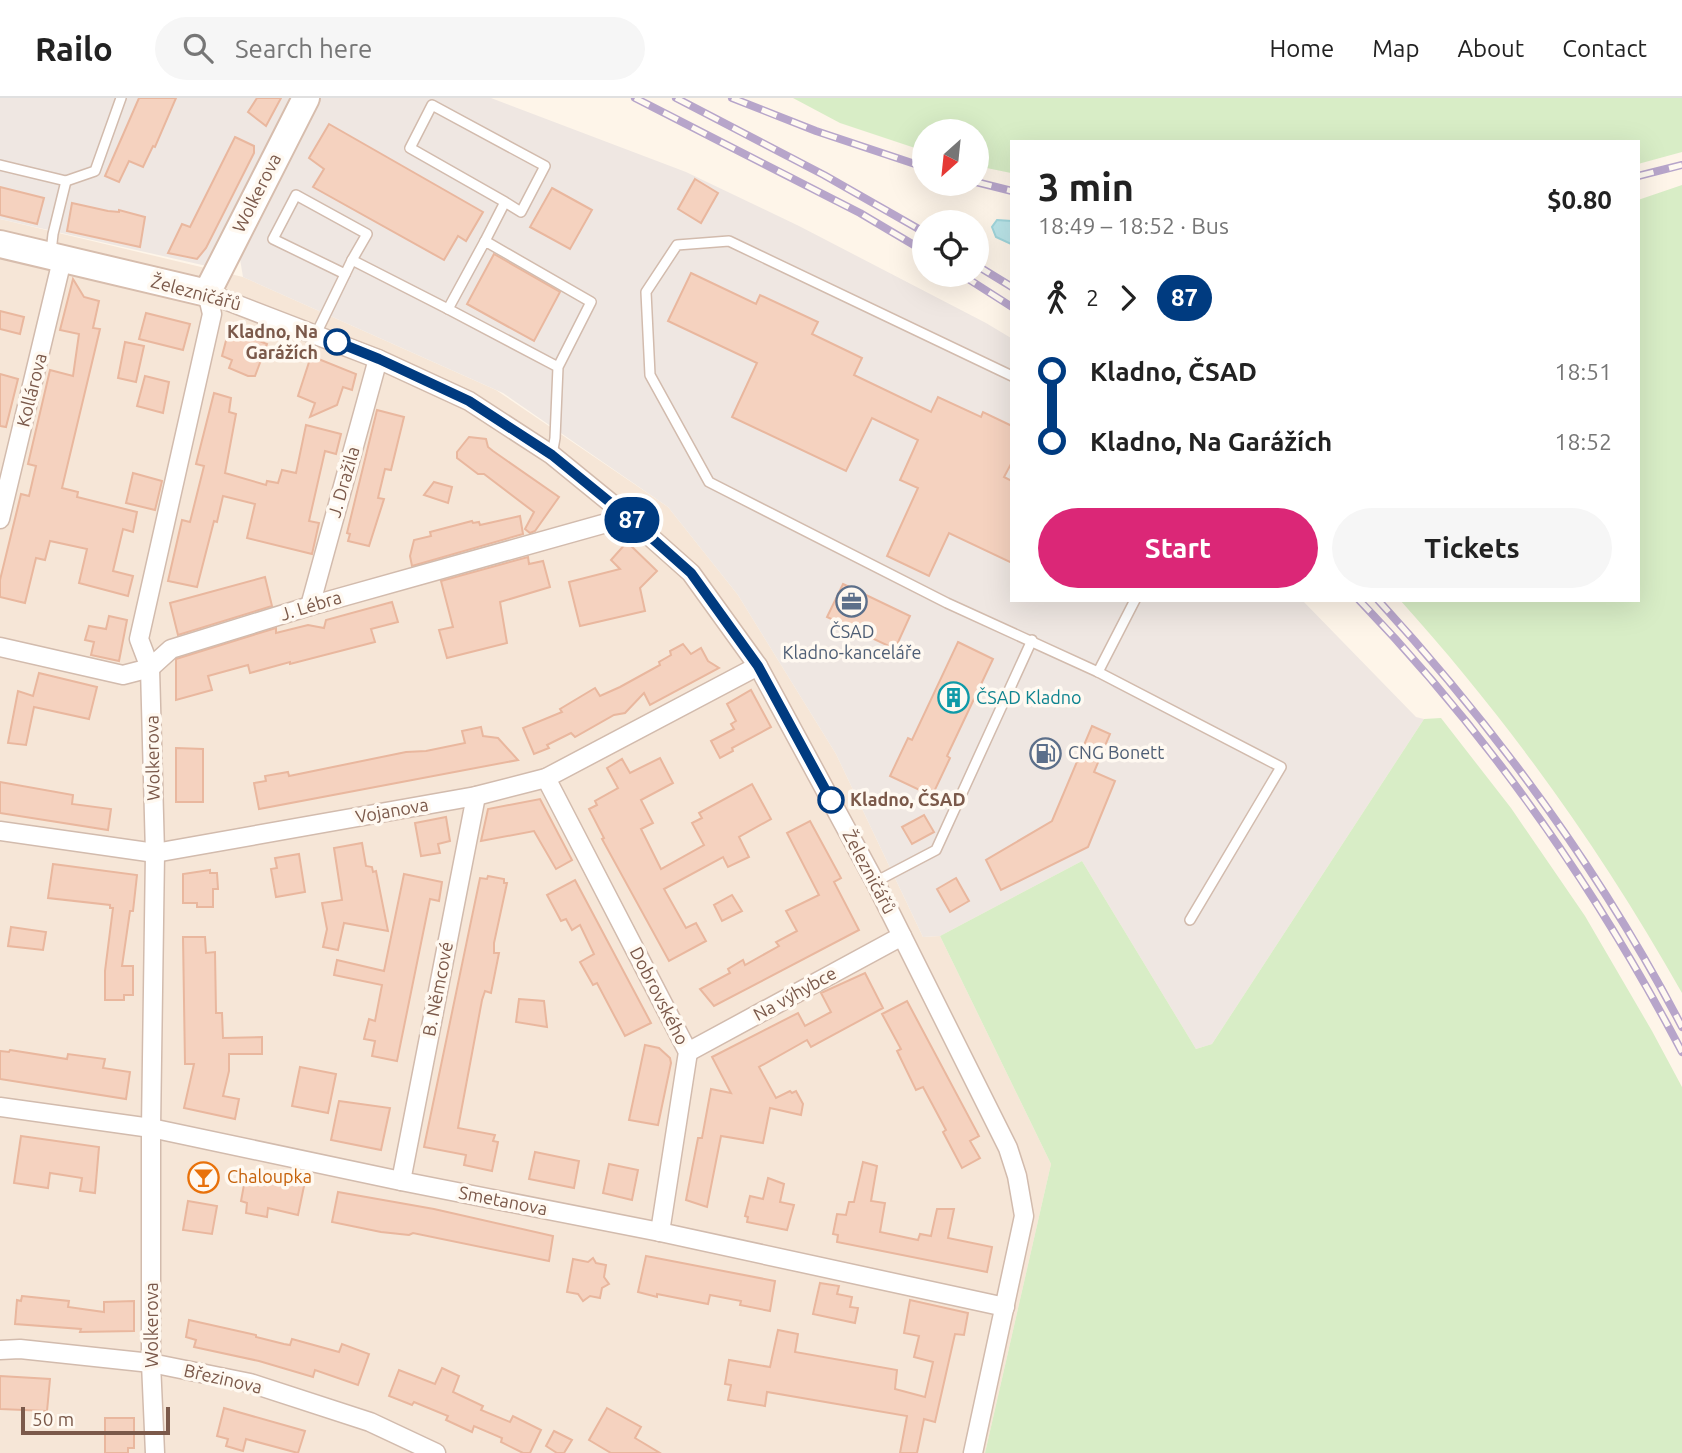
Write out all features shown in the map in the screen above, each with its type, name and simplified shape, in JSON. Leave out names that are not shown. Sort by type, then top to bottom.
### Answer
[{"type":"main road","name":"Wolkerova","points":[[207,293],[306,98]]},
{"type":"main road","name":"Železničářů","points":[[0,244],[207,293]]},
{"type":"street","name":"Kollárova","points":[[0,519],[56,258]]},
{"type":"street","name":"Železničářů","points":[[207,293],[379,359],[469,401],[552,455],[691,573],[758,666],[875,882],[1008,1148],[1017,1175],[1024,1216],[973,1453]]},
{"type":"street","name":"Wolkerova","points":[[155,1453],[151,1363],[151,1128],[155,853],[150,668],[139,639],[212,314],[207,293]]},
{"type":"street","name":"J. Dražila","points":[[310,606],[379,359]]},
{"type":"street","name":"J. Lébra","points":[[0,647],[123,675],[150,668],[171,649],[310,606],[628,517]]},
{"type":"street","name":"Vojanova","points":[[0,831],[155,853],[476,796],[546,778],[758,666]]},
{"type":"street","name":"Dobrovského","points":[[546,778],[688,1052],[660,1232]]},
{"type":"street","name":"B. Němcové","points":[[401,1181],[476,796]]},
{"type":"street","name":"Na výhybce","points":[[688,1052],[902,936]]},
{"type":"street","name":"Smetanova","points":[[0,1107],[151,1128],[660,1232],[1005,1307]]},
{"type":"street","name":"Březinova","points":[[0,1350],[20,1349],[151,1363],[250,1383],[370,1422],[436,1453]]},
{"type":"lane","points":[[0,165],[66,181],[95,171],[121,98]]},
{"type":"lane","points":[[432,105],[545,166],[521,212],[505,202],[410,148],[432,105]]},
{"type":"lane","points":[[56,258],[52,234],[66,181]]},
{"type":"lane","points":[[316,334],[367,234],[296,195],[273,239],[345,274]]},
{"type":"lane","points":[[448,309],[505,202]]},
{"type":"lane","points":[[485,241],[592,302],[558,367],[552,455]]},
{"type":"lane","points":[[1010,375],[729,241],[677,245],[646,292],[650,375],[709,482],[947,603],[1098,672],[1281,767],[1190,920]]},
{"type":"lane","points":[[352,260],[558,367]]},
{"type":"lane","points":[[1098,672],[1134,602]]},
{"type":"lane","points":[[875,882],[936,850],[1032,640]]},
{"type":"shaded area","points":[[0,98],[295,98],[211,267],[0,219]]},
{"type":"shaded area","points":[[318,98],[491,98],[686,172],[799,226],[1010,337],[1010,602],[1304,602],[1416,717],[1424,719],[1212,1044],[1196,1049],[1082,861],[940,936],[923,937],[836,754],[738,595],[668,507],[503,393],[243,277],[239,253]]},
{"type":"shaded area","points":[[0,219],[243,277],[496,390],[668,507],[738,595],[836,754],[923,937],[940,936],[1051,1164],[985,1453],[0,1453]]},
{"type":"green space","points":[[793,98],[1682,98],[1682,152],[1640,163],[1640,140],[1010,140],[1010,173],[989,168],[989,119],[912,119],[912,147],[840,123]]},
{"type":"green space","points":[[1682,185],[1682,993],[1620,889],[1552,789],[1479,692],[1402,602],[1640,602],[1640,199]]},
{"type":"green space","points":[[1441,718],[1511,808],[1585,916],[1682,1087],[1682,1453],[985,1453],[1051,1164],[940,936],[1082,861],[1196,1049],[1212,1044],[1424,719]]},
{"type":"water","points":[[997,220],[1010,221],[1010,244],[996,237],[992,227]]},
{"type":"building","points":[[139,98],[176,98],[155,147],[153,146],[143,167],[129,161],[119,182],[105,176]]},
{"type":"building","points":[[257,98],[281,98],[266,126],[248,112]]},
{"type":"building","points":[[329,124],[483,212],[466,241],[458,236],[444,260],[313,187],[324,169],[309,158]]},
{"type":"building","points":[[235,137],[254,146],[254,153],[206,248],[197,259],[168,253],[182,224],[190,227]]},
{"type":"building","points":[[695,179],[718,193],[701,223],[678,209]]},
{"type":"building","points":[[0,187],[44,198],[37,224],[0,215]]},
{"type":"building","points":[[552,188],[592,210],[570,249],[530,227]]},
{"type":"building","points":[[72,203],[145,217],[140,247],[67,231]]},
{"type":"building","points":[[494,254],[560,292],[534,341],[467,304]]},
{"type":"building","points":[[691,273],[756,304],[760,295],[818,322],[812,334],[862,358],[854,375],[931,412],[938,397],[981,417],[983,412],[1010,425],[1010,466],[1004,477],[1010,480],[1010,562],[949,533],[929,576],[887,556],[918,488],[900,480],[918,440],[872,418],[846,471],[732,417],[757,363],[668,321]]},
{"type":"building","points":[[73,279],[84,297],[99,301],[93,328],[100,329],[62,488],[78,492],[77,497],[137,512],[133,532],[123,529],[113,571],[133,576],[128,596],[79,583],[87,549],[50,541],[45,560],[36,558],[25,603],[0,597],[0,580],[21,494],[29,496],[36,466],[28,464],[50,370],[73,376],[79,334],[60,330]]},
{"type":"building","points":[[0,311],[24,317],[20,334],[0,329]]},
{"type":"building","points":[[146,313],[190,324],[183,350],[139,339]]},
{"type":"building","points":[[229,329],[267,344],[255,376],[229,368],[232,360],[222,356]]},
{"type":"building","points":[[125,342],[144,346],[136,382],[118,378]]},
{"type":"building","points":[[311,356],[356,374],[352,390],[343,387],[337,405],[310,417],[315,403],[298,396]]},
{"type":"building","points":[[0,374],[18,379],[6,427],[0,426]]},
{"type":"building","points":[[145,376],[169,382],[163,413],[137,406]]},
{"type":"building","points":[[214,393],[231,398],[229,412],[236,414],[225,473],[266,485],[267,481],[278,483],[282,470],[296,473],[306,425],[341,434],[336,454],[325,451],[309,521],[319,523],[312,554],[247,538],[255,504],[223,496],[197,587],[168,581],[182,520],[190,522],[204,466],[196,464]]},
{"type":"building","points":[[377,410],[404,417],[391,470],[385,469],[378,498],[384,499],[369,546],[348,541],[350,534],[347,533]]},
{"type":"building","points":[[469,437],[486,439],[488,447],[493,451],[559,497],[535,531],[530,533],[525,529],[534,512],[484,474],[478,474],[457,458],[457,452]]},
{"type":"building","points":[[133,473],[162,481],[155,510],[126,503]]},
{"type":"building","points":[[434,482],[452,487],[448,503],[424,495]]},
{"type":"building","points":[[520,516],[523,534],[412,566],[410,556],[414,540],[431,536],[430,532],[472,521],[479,522],[480,525]]},
{"type":"building","points":[[627,542],[657,571],[640,588],[645,611],[580,626],[569,582],[620,569],[611,560]]},
{"type":"building","points":[[528,557],[529,564],[543,561],[550,587],[500,602],[507,643],[447,658],[439,630],[453,627],[441,581]]},
{"type":"building","points":[[265,577],[272,606],[178,635],[170,603]]},
{"type":"building","points":[[843,584],[910,616],[895,649],[827,617]]},
{"type":"building","points":[[392,602],[398,622],[371,629],[375,642],[250,673],[248,665],[208,676],[212,690],[176,700],[176,659],[276,628],[276,633],[308,625],[324,628],[326,620]]},
{"type":"building","points":[[109,616],[127,620],[119,661],[91,655],[94,642],[85,640],[89,626],[106,629]]},
{"type":"building","name":"ČSAD Kladno","points":[[958,642],[993,659],[947,756],[950,758],[932,796],[890,776],[908,738],[912,740]]},
{"type":"building","points":[[683,644],[691,654],[701,648],[708,661],[719,668],[650,705],[644,693],[625,713],[614,715],[575,737],[571,733],[547,745],[549,748],[534,754],[523,728],[562,712],[560,709],[595,688],[600,696],[620,687],[660,665],[659,662],[671,655],[670,651]]},
{"type":"building","points":[[39,673],[97,687],[89,719],[34,707],[26,745],[8,743],[18,691],[33,696]]},
{"type":"building","points":[[751,690],[771,727],[732,748],[733,751],[720,758],[711,741],[734,729],[731,724],[736,721],[727,704]]},
{"type":"building","points":[[1092,726],[1110,734],[1094,772],[1115,781],[1088,847],[1001,890],[986,860],[1052,821]]},
{"type":"building","points":[[481,727],[483,736],[498,738],[518,760],[259,809],[254,783],[266,781],[265,776],[288,772],[289,776],[465,743],[462,731]]},
{"type":"building","points":[[176,748],[203,749],[203,802],[176,802]]},
{"type":"building","points":[[660,758],[673,783],[641,800],[653,823],[641,829],[661,869],[704,845],[692,823],[702,818],[699,813],[752,784],[771,819],[739,837],[749,857],[728,867],[723,857],[664,889],[686,928],[696,923],[706,941],[669,961],[602,839],[604,838],[589,809],[597,805],[595,801],[618,788],[607,768],[622,759],[630,773]]},
{"type":"building","points":[[0,782],[73,795],[72,804],[111,809],[108,830],[0,813]]},
{"type":"building","points":[[540,799],[572,860],[556,869],[534,831],[481,841],[488,809]]},
{"type":"building","points":[[924,815],[934,832],[912,844],[902,827]]},
{"type":"building","points":[[446,817],[450,841],[438,844],[440,853],[421,856],[415,823]]},
{"type":"building","points":[[810,821],[841,878],[834,882],[859,930],[714,1006],[700,989],[730,973],[728,969],[743,960],[745,965],[779,946],[776,942],[797,931],[786,911],[819,895],[787,833]]},
{"type":"building","points":[[362,843],[366,866],[372,867],[373,872],[376,871],[388,931],[344,923],[338,950],[323,947],[327,929],[322,903],[342,900],[334,848]]},
{"type":"building","points":[[299,854],[305,892],[276,897],[271,869],[277,868],[275,858]]},
{"type":"building","points":[[53,864],[137,875],[122,966],[133,966],[133,995],[124,995],[124,1000],[105,1000],[105,971],[113,908],[110,908],[110,905],[48,898]]},
{"type":"building","points":[[210,870],[210,873],[217,873],[218,889],[213,889],[213,907],[197,907],[197,903],[183,903],[183,874]]},
{"type":"building","points":[[404,874],[442,882],[439,901],[430,899],[397,1061],[372,1056],[375,1041],[364,1039],[369,1019],[375,1021],[382,985],[334,975],[337,960],[384,971]]},
{"type":"building","points":[[488,876],[504,879],[504,883],[507,883],[494,943],[494,953],[499,953],[491,993],[485,991],[482,1000],[458,1128],[495,1135],[493,1141],[498,1142],[492,1171],[464,1165],[466,1155],[424,1147],[480,878],[487,879]]},
{"type":"building","points":[[956,878],[969,901],[950,912],[937,889]]},
{"type":"building","points":[[575,880],[651,1023],[625,1036],[597,983],[593,985],[580,962],[594,954],[580,925],[572,930],[566,919],[561,921],[547,895]]},
{"type":"building","points":[[732,895],[742,911],[722,921],[714,905]]},
{"type":"building","points":[[11,927],[46,932],[43,950],[8,946]]},
{"type":"building","points":[[183,937],[205,937],[206,953],[215,952],[216,1013],[222,1013],[223,1038],[262,1037],[262,1054],[229,1054],[229,1071],[223,1096],[239,1099],[235,1119],[184,1108],[194,1064],[185,1064]]},
{"type":"building","points":[[865,973],[883,1008],[811,1047],[807,1040],[759,1067],[776,1098],[796,1091],[803,1104],[801,1115],[770,1108],[763,1143],[721,1136],[707,1207],[686,1200],[711,1089],[731,1093],[712,1057],[798,1013],[805,1026],[831,1012],[821,993]]},
{"type":"building","points":[[519,999],[544,1001],[547,1027],[516,1022]]},
{"type":"building","points":[[907,1001],[979,1136],[970,1141],[980,1158],[962,1168],[923,1087],[916,1090],[897,1051],[901,1049],[882,1014]]},
{"type":"building","points":[[645,1045],[659,1048],[670,1058],[671,1063],[658,1125],[629,1120]]},
{"type":"building","points":[[10,1050],[67,1059],[68,1054],[105,1059],[103,1068],[130,1072],[126,1099],[0,1079],[0,1051]]},
{"type":"building","points":[[300,1067],[336,1074],[328,1113],[292,1106]]},
{"type":"building","points":[[339,1101],[390,1108],[381,1150],[331,1140]]},
{"type":"building","points":[[21,1136],[99,1147],[95,1193],[80,1191],[82,1178],[50,1173],[48,1188],[14,1183]]},
{"type":"building","points":[[535,1152],[579,1161],[574,1188],[529,1179]]},
{"type":"building","points":[[863,1162],[877,1166],[871,1201],[885,1203],[880,1232],[918,1240],[920,1234],[931,1236],[937,1209],[954,1209],[948,1238],[992,1247],[987,1272],[837,1242],[838,1235],[833,1234],[837,1214],[846,1215],[849,1202],[854,1202]]},
{"type":"building","points":[[609,1164],[638,1170],[632,1200],[603,1193]]},
{"type":"building","points":[[246,1174],[304,1186],[298,1215],[268,1208],[267,1217],[246,1213],[247,1203],[241,1201]]},
{"type":"building","points":[[768,1178],[784,1184],[780,1202],[794,1205],[787,1230],[747,1222],[748,1217],[745,1216],[750,1196],[763,1199]]},
{"type":"building","points":[[338,1192],[434,1209],[553,1236],[549,1261],[413,1233],[409,1235],[381,1232],[332,1222]]},
{"type":"building","points":[[188,1201],[217,1206],[212,1234],[183,1230]]},
{"type":"building","points":[[646,1256],[775,1281],[770,1311],[740,1305],[741,1301],[710,1295],[708,1304],[638,1292]]},
{"type":"building","points":[[593,1258],[596,1263],[606,1265],[604,1277],[609,1284],[602,1288],[600,1298],[590,1296],[583,1301],[578,1294],[567,1292],[573,1259],[588,1262]]},
{"type":"building","points":[[820,1283],[839,1286],[837,1294],[852,1297],[850,1307],[858,1308],[855,1323],[813,1314]]},
{"type":"building","points":[[22,1296],[69,1301],[68,1307],[104,1312],[104,1302],[134,1301],[134,1331],[80,1332],[81,1329],[15,1324],[17,1300],[21,1301]]},
{"type":"building","points":[[910,1300],[968,1313],[964,1335],[955,1334],[935,1422],[924,1419],[917,1453],[900,1453],[907,1416],[767,1392],[765,1406],[728,1400],[731,1385],[725,1384],[729,1360],[770,1367],[778,1330],[798,1334],[795,1352],[897,1370],[895,1389],[925,1397],[933,1362],[914,1357],[919,1336],[904,1333]]},
{"type":"building","points":[[189,1320],[284,1344],[290,1345],[292,1339],[339,1352],[342,1344],[369,1354],[358,1385],[315,1370],[313,1377],[259,1361],[194,1347],[196,1340],[186,1337]]},
{"type":"building","points":[[442,1368],[459,1376],[453,1392],[483,1406],[481,1410],[510,1422],[513,1416],[541,1430],[530,1453],[523,1453],[501,1442],[502,1438],[474,1426],[472,1432],[446,1420],[448,1416],[414,1402],[412,1405],[389,1396],[399,1370],[435,1384]]},
{"type":"building","points":[[0,1376],[50,1379],[47,1411],[0,1409]]},
{"type":"building","points":[[224,1408],[305,1431],[298,1453],[246,1439],[243,1451],[226,1446],[228,1439],[217,1436]]},
{"type":"building","points":[[607,1408],[641,1427],[635,1438],[660,1453],[611,1453],[589,1440]]},
{"type":"building","points":[[105,1418],[134,1418],[134,1448],[128,1448],[128,1453],[105,1453]]},
{"type":"building","points":[[554,1431],[572,1440],[564,1453],[557,1453],[546,1446]]},
{"type":"railway","points":[[635,98],[860,213],[912,244]]},
{"type":"railway","points":[[676,98],[824,175],[912,225]]},
{"type":"railway","points":[[732,98],[816,131],[912,163]]},
{"type":"railway","points":[[1640,176],[1682,165]]},
{"type":"railway","points":[[989,185],[1010,190]]},
{"type":"railway","points":[[989,273],[1010,286]]},
{"type":"railway","points":[[981,287],[1010,306]]},
{"type":"railway","points":[[1361,602],[1452,704],[1537,815],[1613,931],[1682,1052]]},
{"type":"railway","points":[[1380,602],[1464,699],[1544,803],[1617,913],[1682,1027]]},
{"type":"bus line","name":"87","points":[[337,342],[469,401],[552,455],[691,573],[758,666],[831,800]]},
{"type":"place","name":"Kladno, Na Garážích","points":[[337,342]]},
{"type":"place","name":"ČSAD Kladno-kanceláře","points":[[852,602]]},
{"type":"place","name":"ČSAD Kladno","points":[[953,698]]},
{"type":"place","name":"CNG Bonett","points":[[1045,753]]},
{"type":"place","name":"Kladno, ČSAD","points":[[831,800]]},
{"type":"place","name":"Chaloupka","points":[[204,1177]]}]
